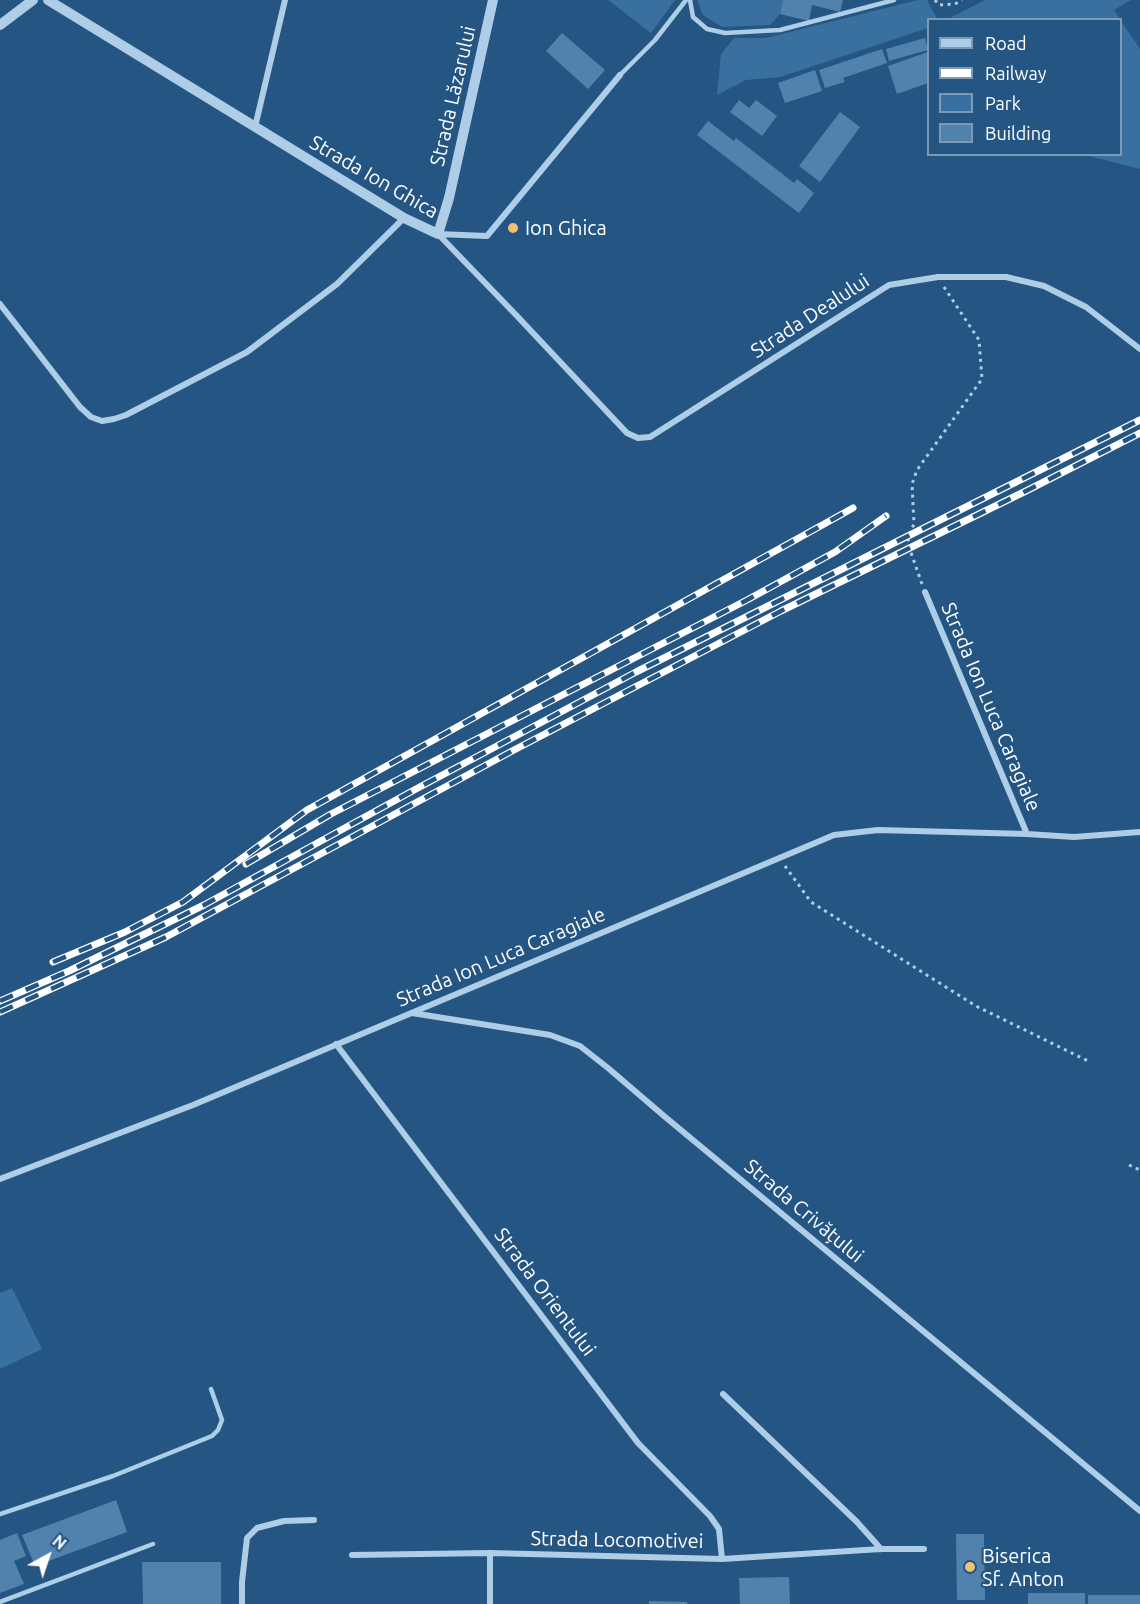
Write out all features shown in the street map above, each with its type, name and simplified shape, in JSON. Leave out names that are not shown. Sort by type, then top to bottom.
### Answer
[{"type":"street","points":[[0,26],[33,0]]},
{"type":"street","name":"Strada Ion Ghica","points":[[48,0],[404,218],[438,234],[627,433],[638,438]]},
{"type":"street","points":[[255,127],[285,0]]},
{"type":"street","name":"Strada Lăzarului","points":[[438,234],[493,0]]},
{"type":"street","points":[[438,234],[487,236],[620,75]]},
{"type":"street","points":[[0,304],[80,406],[91,417],[102,421],[114,419],[126,415],[247,352],[337,284],[404,218]]},
{"type":"street","name":"Strada Dealului","points":[[638,438],[650,438],[889,285],[938,278],[1006,278],[1044,286],[1086,307],[1140,349]]},
{"type":"street","name":"Strada Ion Luca Caragiale","points":[[925,592],[1027,834]]},
{"type":"street","name":"Strada Ion Luca Caragiale","points":[[0,1179],[193,1105],[834,835],[878,830],[1074,837],[1140,832]]},
{"type":"street","name":"Strada Crivățului","points":[[411,1013],[550,1035],[580,1046],[1140,1511]]},
{"type":"street","name":"Strada Orientului","points":[[336,1044],[638,1443],[710,1516],[719,1529],[722,1559]]},
{"type":"street","points":[[723,1394],[857,1522],[881,1549]]},
{"type":"street","points":[[242,1604],[247,1538],[257,1528],[275,1523],[314,1520]]},
{"type":"street","name":"Strada Locomotivei","points":[[352,1556],[490,1553],[722,1559],[881,1549],[924,1549]]},
{"type":"street","points":[[490,1553],[490,1604]]},
{"type":"lane","points":[[688,0],[693,18],[707,29],[725,33],[780,30],[894,0]]},
{"type":"lane","points":[[620,75],[655,40],[688,0]]},
{"type":"lane","points":[[0,1514],[113,1476],[212,1436],[218,1431],[222,1420],[211,1389]]},
{"type":"lane","points":[[0,1602],[153,1544]]},
{"type":"path","points":[[935,0],[939,5],[955,4],[962,0]]},
{"type":"path","points":[[925,592],[909,547],[908,537],[914,524],[912,484],[917,470],[982,379],[979,340],[938,278]]},
{"type":"path","points":[[780,858],[811,902],[975,1006],[1088,1061]]},
{"type":"path","points":[[1129,1164],[1140,1170]]},
{"type":"green space","points":[[608,0],[675,0],[651,33]]},
{"type":"green space","points":[[697,0],[783,0],[780,14],[770,25],[722,27],[703,15]]},
{"type":"green space","points":[[918,0],[927,0],[936,18],[927,18],[927,28],[780,77],[746,80],[717,95],[721,54],[734,38],[766,38]]},
{"type":"green space","points":[[985,0],[1131,0],[1114,10],[1119,18],[950,18]]},
{"type":"green space","points":[[1122,22],[1140,49],[1140,169],[1089,156],[1122,156]]},
{"type":"green space","points":[[12,1288],[42,1349],[0,1369],[0,1293]]},
{"type":"building","points":[[783,0],[843,0],[840,12],[812,5],[809,21],[780,14]]},
{"type":"building","points":[[562,33],[605,70],[588,89],[546,51]]},
{"type":"building","points":[[925,38],[927,46],[927,50],[889,61],[886,49]]},
{"type":"building","points":[[882,49],[887,63],[843,78],[845,82],[825,88],[819,70]]},
{"type":"building","points":[[927,52],[927,83],[897,94],[888,66]]},
{"type":"building","points":[[815,70],[822,91],[785,103],[778,83]]},
{"type":"building","points":[[739,100],[749,108],[756,100],[777,116],[762,136],[730,112]]},
{"type":"building","points":[[840,112],[860,127],[820,182],[799,166]]},
{"type":"building","points":[[708,121],[734,141],[736,138],[794,183],[797,179],[814,193],[799,213],[697,135]]},
{"type":"building","points":[[116,1500],[127,1532],[35,1566],[22,1535]]},
{"type":"building","points":[[17,1533],[26,1556],[14,1561],[24,1584],[0,1593],[0,1540]]},
{"type":"building","name":"Biserica Sf. Anton","points":[[956,1534],[984,1534],[985,1600],[957,1600]]},
{"type":"building","points":[[142,1562],[221,1562],[221,1604],[143,1604]]},
{"type":"building","points":[[789,1577],[790,1604],[740,1604],[739,1578]]},
{"type":"building","points":[[1028,1593],[1085,1593],[1085,1604],[1028,1604]]},
{"type":"building","points":[[1088,1595],[1140,1595],[1140,1604],[1088,1604]]},
{"type":"building","points":[[649,1601],[687,1602],[687,1604],[649,1604]]},
{"type":"railway","points":[[0,1001],[69,971],[204,905],[636,672],[1140,420]]},
{"type":"railway","points":[[0,1012],[166,937],[514,750],[781,611],[1140,433]]},
{"type":"railway","points":[[53,962],[125,932],[183,902],[307,810],[853,508]]},
{"type":"railway","points":[[246,864],[331,814],[747,600],[835,552],[886,516]]},
{"type":"place","name":"Ion Ghica","points":[[513,228]]},
{"type":"place","name":"Biserica Sf. Anton","points":[[970,1567]]}]
